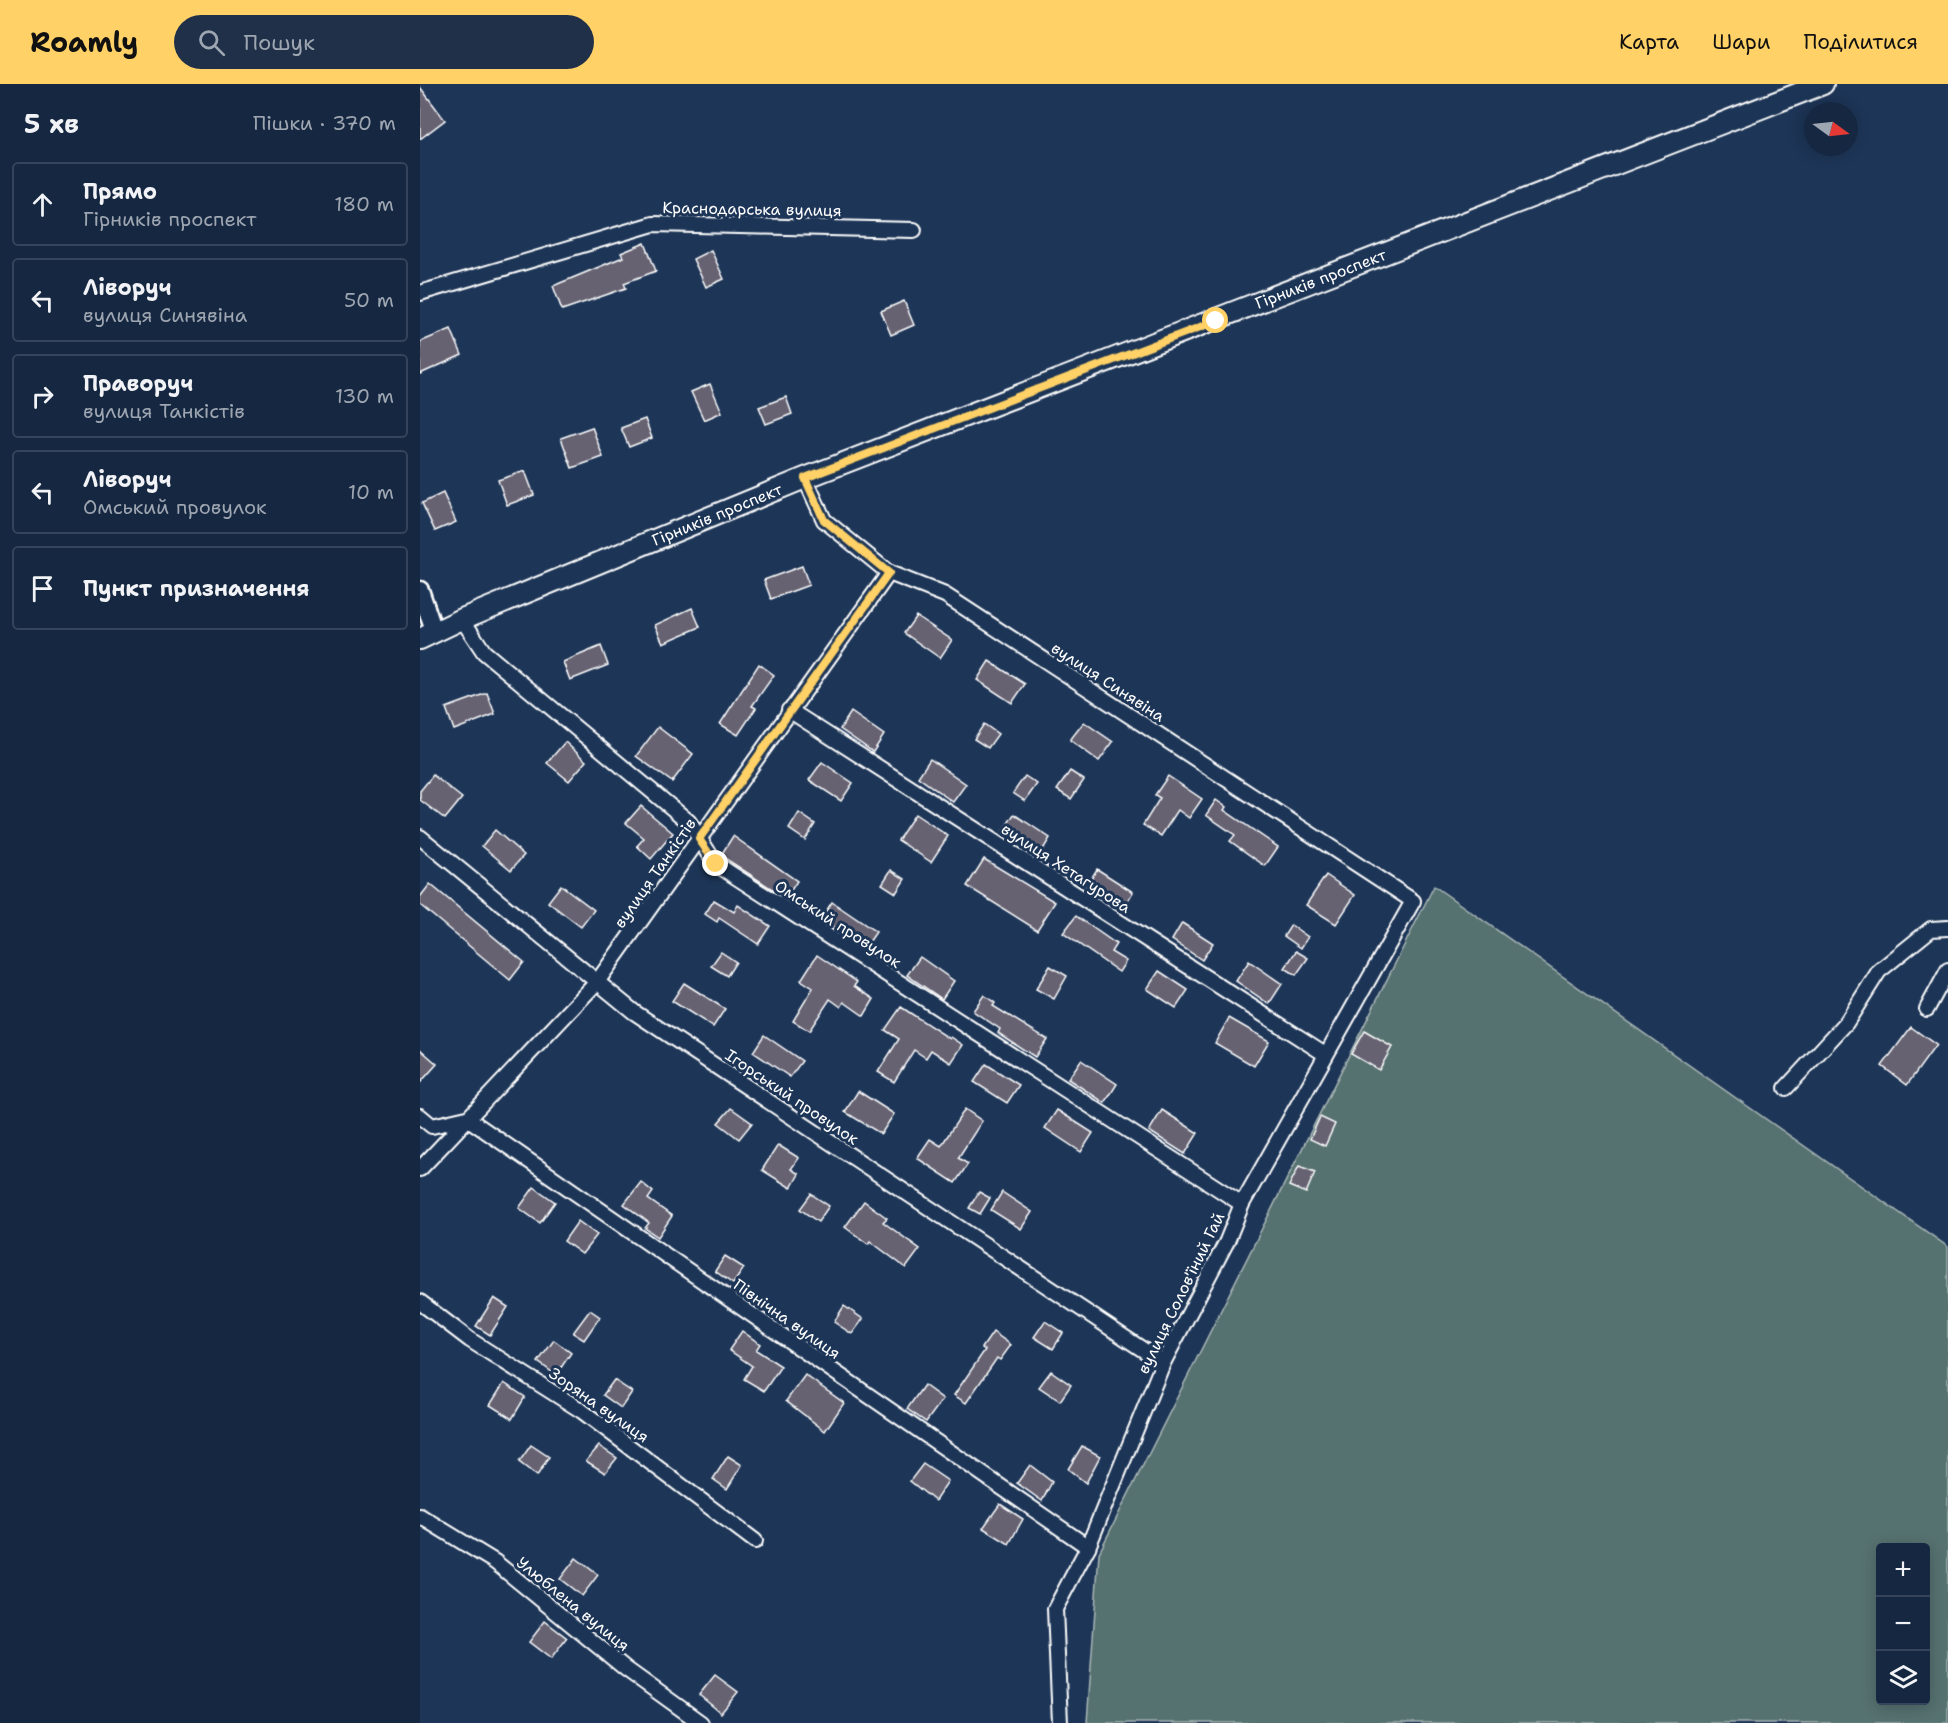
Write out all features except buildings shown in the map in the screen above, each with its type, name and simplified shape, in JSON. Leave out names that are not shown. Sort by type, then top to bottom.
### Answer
[{"type":"main road","name":"Гірників проспект","points":[[427,635],[805,478],[1823,84]]},
{"type":"street","name":"Краснодарська вулиця","points":[[420,293],[653,224],[914,230]]},
{"type":"street","name":"вулиця Синявіна","points":[[805,478],[824,520],[889,573],[945,595],[1413,901]]},
{"type":"street","name":"вулиця Танкістів","points":[[420,1169],[597,982],[889,573]]},
{"type":"street","points":[[420,590],[427,635]]},
{"type":"street","name":"Омський провулок","points":[[462,619],[484,652],[689,822],[716,864],[1242,1204]]},
{"type":"street","name":"вулиця Хетагурова","points":[[789,710],[1325,1053]]},
{"type":"street","name":"Ігорський провулок","points":[[420,837],[634,1012],[1163,1363]]},
{"type":"street","name":"вулиця Солов'їний Гай","points":[[1060,1723],[1055,1609],[1088,1547],[1163,1363],[1227,1241],[1242,1204],[1325,1053],[1413,901]]},
{"type":"street","points":[[1786,1088],[1846,1023],[1879,971],[1931,929],[1948,928]]},
{"type":"street","points":[[1927,1009],[1948,970]]},
{"type":"street","points":[[420,1116],[432,1126],[467,1118]]},
{"type":"street","name":"Північна вулиця","points":[[467,1118],[1088,1547]]},
{"type":"street","name":"Зоряна вулиця","points":[[420,1302],[470,1340],[582,1411],[755,1541]]},
{"type":"street","name":"Улюблена вулиця","points":[[420,1516],[495,1562],[626,1669],[700,1723]]},
{"type":"green space","points":[[1434,886],[1948,1247],[1948,1723],[1087,1723],[1099,1553]]},
{"type":"route","points":[[716,864],[699,839],[889,573],[824,520],[805,478],[1216,321]]}]
